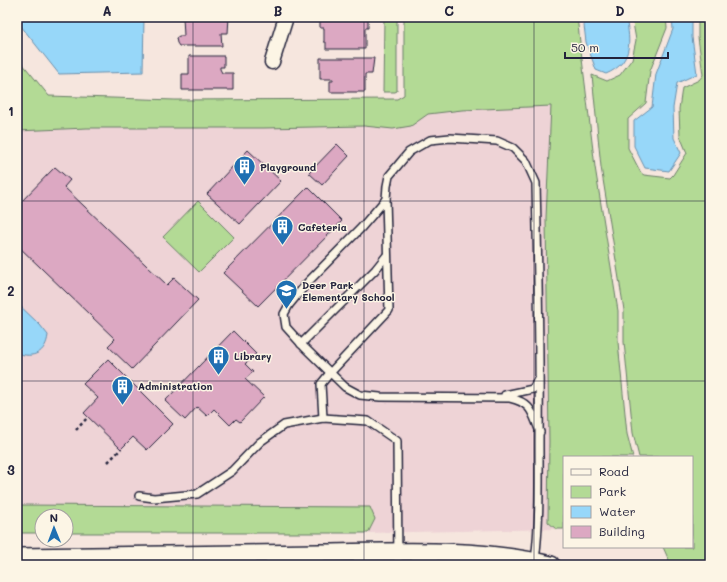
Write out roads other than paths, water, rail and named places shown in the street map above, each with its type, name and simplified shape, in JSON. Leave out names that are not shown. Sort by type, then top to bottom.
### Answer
[{"type":"street","points":[[272,62],[286,17]]},
{"type":"street","points":[[17,557],[398,559],[455,553],[510,556],[543,563]]},
{"type":"lane","points":[[323,418],[321,384],[389,310],[386,199],[389,176],[409,152],[430,140],[450,138],[497,141],[513,148],[526,161],[536,183],[540,376],[538,534],[543,563]]},
{"type":"lane","points":[[386,199],[361,228],[307,283],[284,314],[286,327],[301,344],[345,387],[360,396],[510,398],[521,400],[531,409],[540,432]]},
{"type":"lane","points":[[301,344],[375,270],[387,256]]},
{"type":"lane","points":[[485,398],[534,389],[540,376]]},
{"type":"lane","points":[[139,496],[154,498],[197,494],[232,471],[260,442],[284,426],[323,418],[368,421],[397,441],[398,559]]},
{"type":"water","points":[[17,17],[144,17],[143,72],[59,74],[17,21]]},
{"type":"water","points":[[583,17],[626,18],[629,36],[628,51],[621,64],[606,74],[596,70],[586,42]]},
{"type":"water","points":[[672,17],[692,17],[692,37],[697,74],[677,83],[673,108],[674,138],[681,153],[669,171],[645,168],[634,146],[634,121],[652,107],[656,74],[673,29]]},
{"type":"water","points":[[17,303],[40,325],[48,335],[45,346],[42,350],[33,355],[23,355],[17,353]]},
{"type":"place","name":"Playground","points":[[244,186]]},
{"type":"place","name":"Cafeteria","points":[[283,246]]},
{"type":"place","name":"Deer Park Elementary School","points":[[286,310]]},
{"type":"place","name":"Library","points":[[219,376]]},
{"type":"place","name":"Administration","points":[[123,406]]}]
